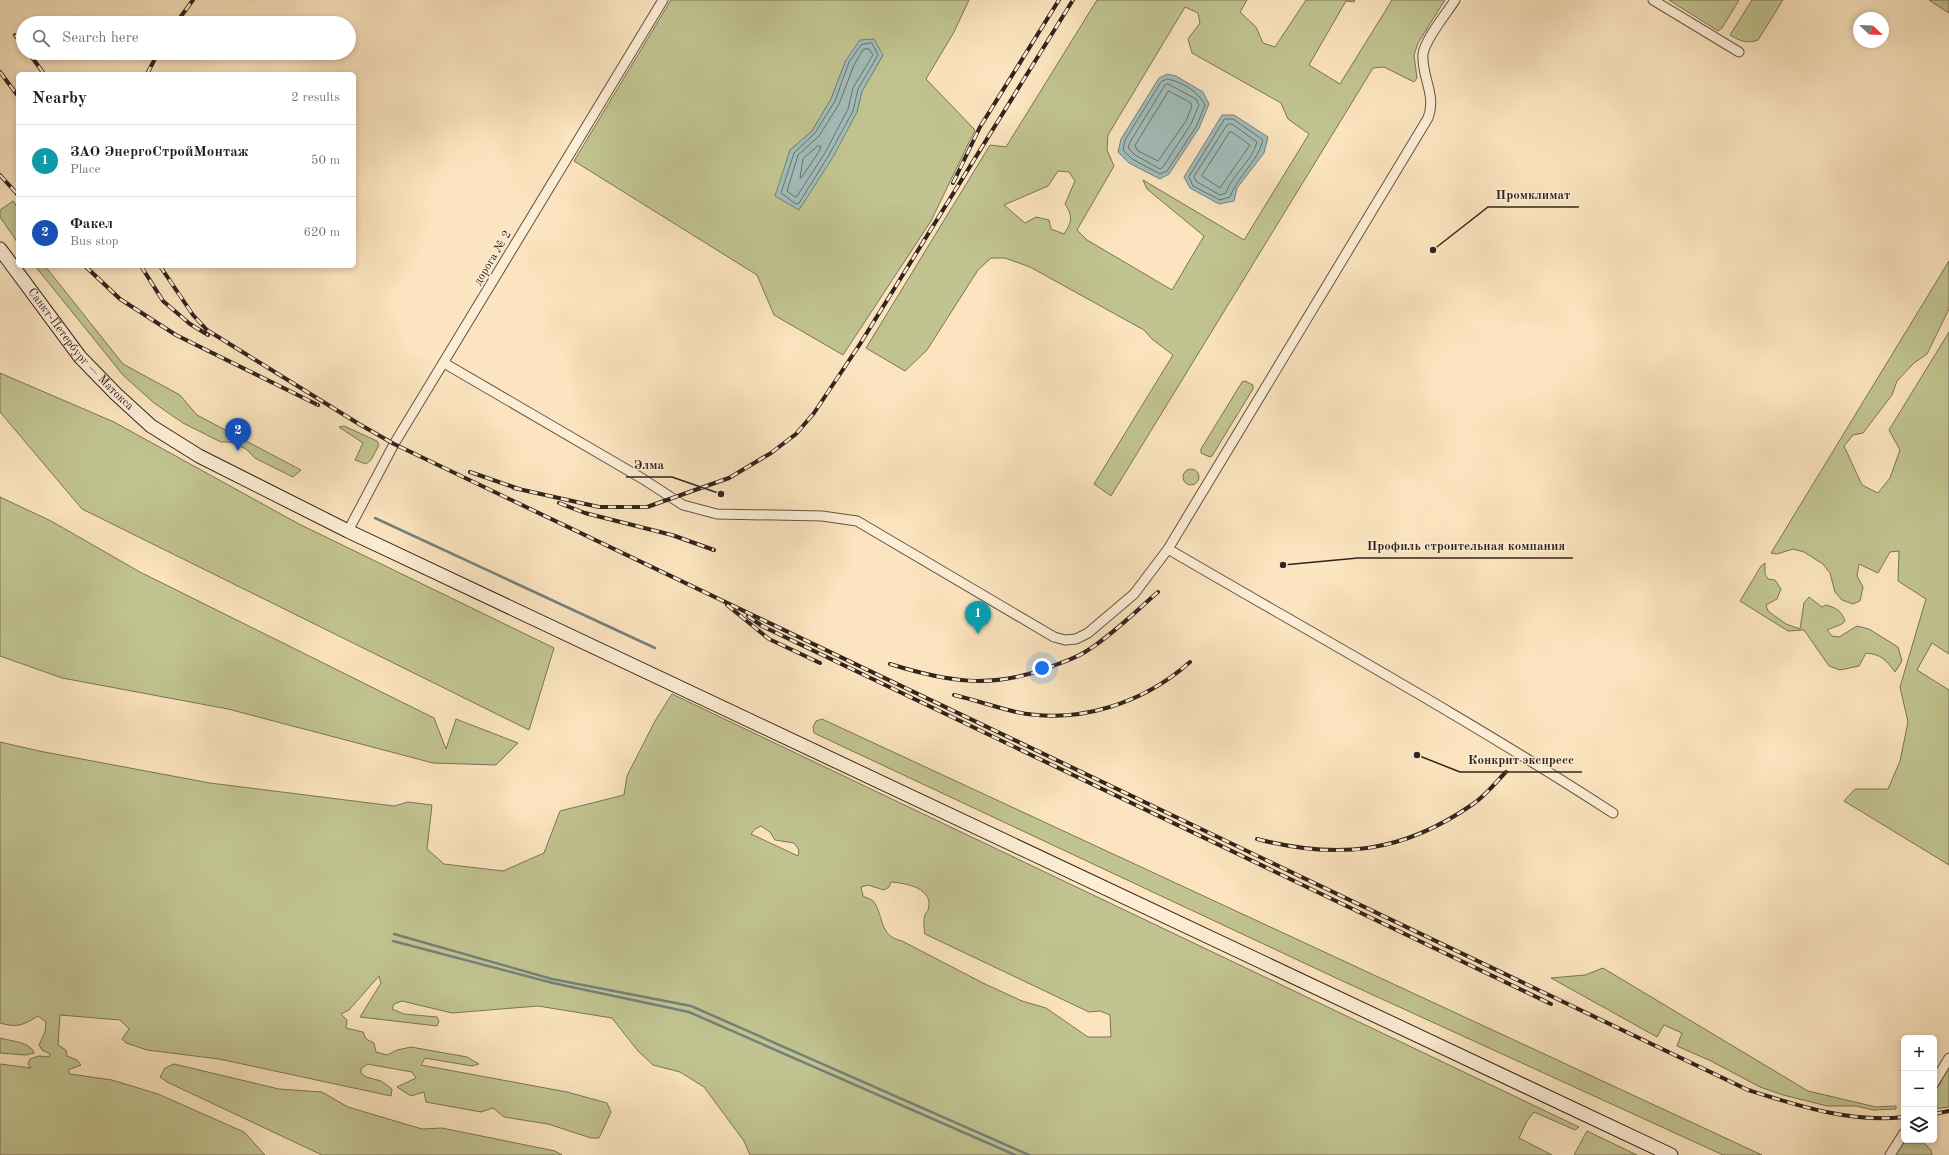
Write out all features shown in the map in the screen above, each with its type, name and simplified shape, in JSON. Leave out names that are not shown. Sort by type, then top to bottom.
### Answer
[{"type":"main road","name":"Санкт-Петербург — Матокса","points":[[0,249],[80,357],[116,394],[151,426],[199,456],[348,531],[1671,1155]]},
{"type":"street","name":"дорога № 2","points":[[348,531],[394,444],[663,0]]},
{"type":"street","points":[[444,363],[643,479],[683,505],[717,514],[822,516],[857,521],[1054,637],[1064,640],[1076,639],[1088,633],[1134,594],[1168,549],[1428,118],[1432,108],[1423,53],[1427,43],[1455,0]]},
{"type":"street","points":[[1653,0],[1739,52]]},
{"type":"street","points":[[1168,549],[1476,728],[1550,772],[1613,813]]},
{"type":"street","points":[[1937,1078],[1949,1058]]},
{"type":"street","points":[[1890,1155],[1901,1138]]},
{"type":"green space","points":[[671,0],[969,0],[954,32],[926,79],[975,130],[931,221],[843,355],[774,315],[757,275],[574,161]],"holes":[[[883,55],[862,91],[857,112],[786,167],[790,150],[812,131],[831,99],[846,60]]]},
{"type":"green space","points":[[1097,0],[1247,0],[1240,12],[1256,27],[1263,43],[1275,47],[1306,0],[1355,0],[1354,2],[1346,1],[1309,65],[1340,84],[1392,0],[1445,0],[1418,43],[1414,55],[1417,78],[1414,82],[1384,67],[1373,68],[1111,496],[1094,484],[1173,355],[1152,339],[1144,330],[1030,267],[1005,258],[991,258],[978,270],[927,350],[905,371],[866,348],[990,145],[1006,147]],"holes":[[[1185,7],[1198,13],[1200,23],[1188,39],[1192,53],[1281,103],[1288,119],[1309,134],[1244,240],[1143,180],[1147,189],[1204,236],[1172,290],[1087,240],[1077,230],[1114,166],[1107,150],[1108,135]],[[1058,171],[1069,172],[1075,181],[1065,204],[1069,212],[1070,222],[1064,234],[1051,229],[1049,220],[1036,217],[1025,223],[1004,205],[1048,186]]]},
{"type":"green space","points":[[1669,0],[1739,0],[1722,28],[1718,31]]},
{"type":"green space","points":[[1752,0],[1783,0],[1758,40],[1750,42],[1737,39],[1730,35]]},
{"type":"green space","points":[[1929,0],[1949,0],[1949,13]]},
{"type":"green space","points":[[13,201],[16,205],[16,240],[0,217],[0,210]]},
{"type":"green space","points":[[1949,261],[1949,309],[1927,354],[1914,363],[1897,381],[1892,395],[1863,433],[1853,435],[1844,446],[1862,485],[1878,493],[1890,478],[1900,450],[1889,430],[1949,332],[1949,654],[1932,643],[1917,670],[1949,690],[1949,865],[1844,801],[1855,789],[1888,789],[1900,761],[1908,722],[1900,687],[1926,599],[1898,581],[1899,551],[1890,552],[1878,573],[1859,564],[1857,576],[1863,587],[1860,601],[1853,604],[1842,600],[1835,592],[1830,573],[1823,564],[1804,552],[1793,549],[1777,554],[1771,553]]},
{"type":"green space","points":[[37,268],[47,268],[123,364],[180,395],[197,415],[301,470],[293,477],[255,458],[246,449],[230,442],[221,442],[183,423],[154,403],[123,375]]},
{"type":"green space","points":[[0,373],[114,422],[299,524],[554,648],[529,730],[82,509],[0,412]]},
{"type":"green space","points":[[1245,381],[1253,385],[1253,389],[1212,456],[1210,457],[1201,453],[1201,449],[1242,382]]},
{"type":"green space","points":[[344,426],[377,441],[379,445],[371,460],[366,464],[355,460],[363,443],[339,427]]},
{"type":"green space","points":[[1188,469],[1194,469],[1199,474],[1197,483],[1194,485],[1188,485],[1183,480],[1183,474]]},
{"type":"green space","points":[[0,497],[51,521],[140,572],[434,718],[446,749],[456,719],[518,743],[496,765],[433,763],[228,709],[62,678],[0,656]]},
{"type":"green space","points":[[1765,563],[1765,574],[1768,579],[1775,580],[1781,589],[1777,599],[1766,605],[1768,611],[1786,624],[1800,629],[1804,603],[1809,597],[1822,607],[1826,605],[1835,608],[1842,614],[1845,621],[1842,624],[1827,630],[1832,636],[1839,637],[1857,626],[1869,629],[1898,647],[1902,661],[1895,672],[1880,657],[1866,653],[1859,666],[1840,670],[1829,666],[1804,630],[1788,631],[1740,601],[1761,566]]},
{"type":"green space","points":[[672,694],[1579,1127],[1575,1130],[1534,1112],[1527,1121],[1519,1138],[1552,1155],[750,1155],[744,1141],[704,1087],[680,1072],[653,1065],[638,1051],[612,1018],[538,1006],[452,1013],[402,1001],[394,1004],[392,1009],[404,1014],[437,1017],[439,1021],[437,1026],[360,1017],[381,983],[379,976],[349,1010],[341,1014],[347,1020],[346,1028],[363,1032],[366,1039],[374,1043],[376,1052],[387,1055],[397,1050],[411,1047],[467,1057],[479,1064],[472,1066],[425,1058],[421,1065],[567,1092],[607,1103],[611,1112],[599,1138],[591,1138],[548,1124],[504,1117],[493,1108],[481,1112],[426,1102],[424,1092],[411,1096],[397,1087],[416,1078],[412,1072],[367,1064],[361,1069],[361,1073],[366,1077],[381,1081],[392,1089],[391,1096],[219,1059],[147,1050],[126,1043],[122,1039],[129,1029],[120,1020],[60,1015],[58,1045],[66,1050],[67,1056],[77,1060],[81,1065],[68,1070],[70,1074],[112,1080],[158,1094],[244,1132],[265,1155],[0,1155],[0,1064],[31,1068],[28,1064],[30,1059],[39,1056],[49,1057],[50,1054],[42,1050],[39,1045],[45,1032],[46,1022],[38,1016],[29,1022],[20,1025],[0,1023],[0,742],[39,751],[210,783],[394,806],[408,802],[432,805],[427,849],[444,864],[503,871],[544,853],[560,811],[624,795],[627,776],[655,721]],"holes":[[[761,826],[770,832],[775,840],[794,843],[799,850],[798,856],[751,834],[755,829]],[[891,882],[911,885],[927,896],[929,903],[924,920],[925,934],[1089,1012],[1100,1011],[1110,1015],[1111,1037],[1088,1037],[1046,1008],[1022,1001],[983,983],[889,935],[883,925],[874,902],[863,896],[861,887],[868,885],[884,890],[889,887]]]},
{"type":"green space","points":[[822,719],[1762,1155],[1723,1155],[1336,978],[814,733],[813,727],[816,721]]},
{"type":"green space","points":[[1603,968],[1808,1091],[1876,1107],[1896,1106],[1896,1109],[1873,1110],[1856,1106],[1827,1106],[1783,1095],[1760,1087],[1711,1061],[1677,1046],[1682,1033],[1664,1025],[1657,1037],[1551,978],[1585,975]]},
{"type":"green space","points":[[0,1038],[25,1044],[32,1049],[34,1053],[26,1055],[0,1053]]},
{"type":"green space","points":[[174,1064],[279,1089],[322,1092],[348,1107],[422,1129],[442,1128],[555,1151],[562,1155],[322,1155],[167,1082],[160,1077],[165,1068]]},
{"type":"green space","points":[[1949,1067],[1949,1107],[1937,1109],[1937,1089]]},
{"type":"green space","points":[[1587,1131],[1637,1155],[1574,1155]]},
{"type":"green space","points":[[1903,1143],[1924,1143],[1931,1150],[1932,1155],[1896,1155]]},
{"type":"water","points":[[874,39],[883,55],[862,91],[857,112],[833,157],[799,210],[775,196],[790,150],[812,131],[831,99],[846,60],[860,40]]},
{"type":"water","points":[[1167,74],[1176,76],[1203,92],[1209,104],[1199,128],[1169,174],[1160,179],[1129,163],[1118,152],[1121,139],[1159,78]]},
{"type":"water","points":[[1222,115],[1234,115],[1268,137],[1264,153],[1237,188],[1234,201],[1219,204],[1190,188],[1184,177]]},
{"type":"waterway","points":[[375,518],[655,648]]},
{"type":"waterway","points":[[394,934],[552,979],[691,1006],[1029,1155]]},
{"type":"waterway","points":[[393,941],[553,983],[689,1012],[1015,1155]]},
{"type":"railway","points":[[181,16],[193,0]]},
{"type":"railway","points":[[953,183],[980,127],[1059,0]]},
{"type":"railway","points":[[514,488],[599,507],[647,507],[729,478],[771,453],[796,434],[814,413],[860,344],[1073,0]]},
{"type":"railway","points":[[34,60],[43,72]]},
{"type":"railway","points":[[148,72],[154,60]]},
{"type":"railway","points":[[0,72],[16,93]]},
{"type":"railway","points":[[0,175],[16,193]]},
{"type":"railway","points":[[87,268],[120,299],[176,335],[318,405]]},
{"type":"railway","points":[[142,268],[163,301],[190,324],[208,335]]},
{"type":"railway","points":[[161,268],[193,315],[207,330],[394,444],[1748,1090],[1825,1112],[1864,1118],[1901,1117]]},
{"type":"railway","points":[[470,472],[519,489]]},
{"type":"railway","points":[[559,503],[585,513],[672,535],[714,550]]},
{"type":"railway","points":[[890,664],[931,675],[969,681],[988,681],[1027,675],[1067,661],[1095,646],[1158,592]]},
{"type":"railway","points":[[727,605],[769,639],[820,663]]},
{"type":"railway","points":[[748,616],[762,626],[1551,1004]]},
{"type":"railway","points":[[954,695],[1016,712],[1039,715],[1086,713],[1109,707],[1152,689],[1190,662]]},
{"type":"railway","points":[[1257,839],[1287,846],[1342,850],[1369,848],[1395,842],[1421,833],[1447,820],[1473,804],[1506,772]]},
{"type":"railway","points":[[1937,1113],[1949,1111]]},
{"type":"place","name":"Промклимат","points":[[1433,250]]},
{"type":"place","name":"Факел","points":[[238,451]]},
{"type":"place","name":"Элма","points":[[721,494]]},
{"type":"place","name":"Профиль строительная компания","points":[[1283,565]]},
{"type":"place","name":"ЗАО ЭнергоСтройМонтаж","points":[[978,634]]},
{"type":"place","name":"Конкрит экспресс","points":[[1417,755]]}]
